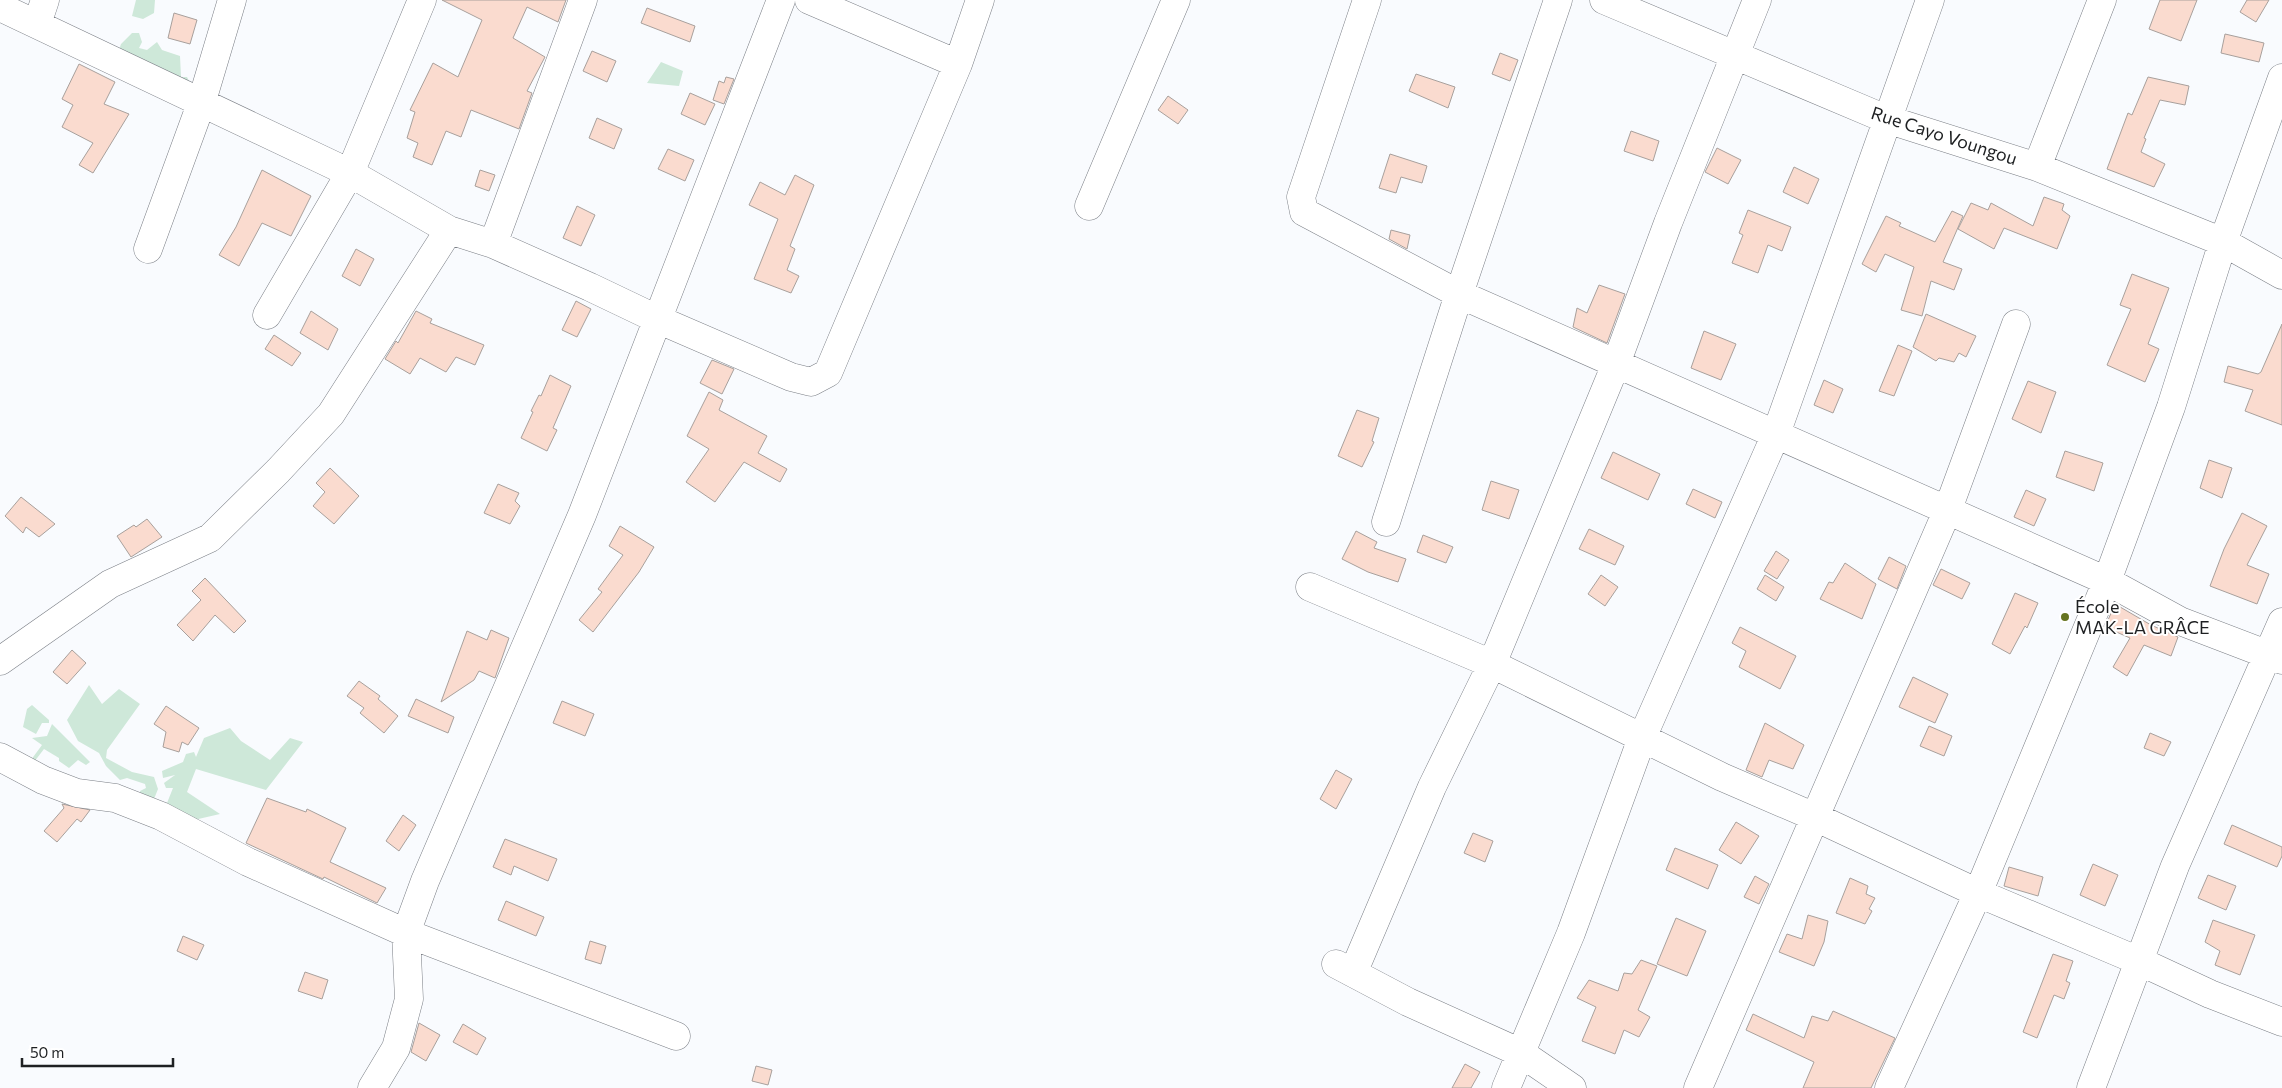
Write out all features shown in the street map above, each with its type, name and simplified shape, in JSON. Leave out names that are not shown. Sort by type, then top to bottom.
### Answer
[{"type":"street","points":[[148,249],[201,104],[232,0]]},
{"type":"street","points":[[267,315],[350,173],[422,0]]},
{"type":"street","points":[[493,244],[583,0]]},
{"type":"street","points":[[372,1088],[396,1048],[409,999],[406,933],[426,881],[582,515],[656,319],[781,0]]},
{"type":"street","points":[[809,0],[958,64]]},
{"type":"street","points":[[0,7],[41,12],[201,104],[350,173],[449,230],[493,244],[656,319],[791,377],[811,382],[828,373],[958,64],[980,0]]},
{"type":"street","points":[[1089,206],[1176,0]]},
{"type":"street","points":[[1367,0],[1301,197],[1304,212],[1459,294],[2107,581],[2180,621],[2275,657]]},
{"type":"street","points":[[1386,522],[1459,294],[1558,0]]},
{"type":"street","name":"Rue Cayo Voungou","points":[[1604,0],[1886,120],[2037,167],[2223,242],[2282,275]]},
{"type":"street","points":[[1572,1088],[1521,1053],[1408,1002],[1345,968],[1492,664],[1616,364],[1668,223],[1757,0]]},
{"type":"street","points":[[1506,1088],[1571,933],[1642,738],[1776,434],[1930,0]]},
{"type":"street","points":[[2037,167],[2102,0]]},
{"type":"street","points":[[1889,1088],[1978,893],[2107,581],[2171,407],[2223,242],[2282,78]]},
{"type":"street","points":[[0,660],[110,584],[210,538],[278,471],[331,414],[449,230]]},
{"type":"street","points":[[1698,1088],[1948,509],[2016,324]]},
{"type":"street","points":[[1310,587],[1492,664],[1722,777],[1815,817],[1978,893],[2139,961],[2210,994],[2282,1022]]},
{"type":"street","points":[[2091,1088],[2179,857],[2275,657],[2282,622]]},
{"type":"street","points":[[0,757],[43,780],[77,793],[115,798],[160,816],[248,862],[406,933],[676,1036]]},
{"type":"green space","points":[[136,0],[155,0],[154,13],[143,19],[132,16]]},
{"type":"green space","points":[[132,33],[139,33],[142,42],[139,48],[147,50],[157,42],[162,50],[180,56],[181,77],[187,77],[191,85],[118,53],[121,44]]},
{"type":"green space","points":[[661,62],[683,71],[679,86],[647,83]]},
{"type":"green space","points":[[89,685],[102,704],[119,689],[140,704],[107,750],[106,758],[132,772],[154,777],[158,789],[154,799],[141,796],[140,791],[146,788],[145,784],[127,778],[120,780],[106,766],[99,753],[78,741],[67,720]]},
{"type":"green space","points":[[32,705],[49,720],[49,723],[42,723],[36,734],[23,727],[27,709]]},
{"type":"green space","points":[[52,724],[90,762],[86,765],[78,760],[69,768],[59,761],[59,758],[44,749],[31,766],[28,764],[42,745],[32,738],[47,736]]},
{"type":"green space","points":[[230,728],[241,741],[270,760],[290,738],[303,742],[266,790],[196,769],[187,792],[220,814],[181,823],[163,813],[173,788],[166,788],[164,783],[175,775],[163,778],[162,771],[183,762],[186,754],[194,752],[196,757],[204,738]]},
{"type":"building","points":[[442,0],[566,0],[558,22],[527,7],[513,38],[545,57],[527,91],[532,93],[519,129],[471,110],[461,137],[446,131],[432,165],[413,157],[418,143],[407,138],[415,112],[410,110],[433,63],[458,77],[482,20]]},
{"type":"building","points":[[2160,0],[2197,0],[2181,41],[2149,29]]},
{"type":"building","points":[[2247,0],[2269,0],[2256,22],[2240,12]]},
{"type":"building","points":[[647,8],[695,26],[690,42],[641,23]]},
{"type":"building","points":[[174,13],[197,20],[190,44],[168,38]]},
{"type":"building","points":[[2225,34],[2264,43],[2259,62],[2221,53]]},
{"type":"building","points":[[592,51],[616,61],[607,82],[583,71]]},
{"type":"building","points":[[1500,53],[1518,60],[1510,81],[1492,74]]},
{"type":"building","points":[[79,64],[115,82],[104,104],[129,114],[93,173],[79,165],[93,143],[62,127],[73,105],[62,99]]},
{"type":"building","points":[[1416,74],[1455,87],[1448,108],[1409,91]]},
{"type":"building","points":[[726,77],[734,79],[724,104],[713,100],[719,81],[724,83]]},
{"type":"building","points":[[2148,77],[2189,86],[2185,105],[2160,100],[2144,138],[2146,139],[2141,152],[2165,164],[2154,187],[2107,169],[2128,113],[2132,115]]},
{"type":"building","points":[[690,93],[715,104],[705,125],[681,114]]},
{"type":"building","points":[[1168,96],[1188,110],[1178,124],[1158,110]]},
{"type":"building","points":[[597,118],[622,129],[614,149],[589,138]]},
{"type":"building","points":[[1631,131],[1659,141],[1653,161],[1624,151]]},
{"type":"building","points":[[1717,148],[1741,160],[1728,184],[1705,172]]},
{"type":"building","points":[[668,149],[694,160],[685,181],[658,169]]},
{"type":"building","points":[[1390,154],[1427,166],[1422,183],[1401,177],[1396,193],[1379,188]]},
{"type":"building","points":[[1794,167],[1819,179],[1808,204],[1783,192]]},
{"type":"building","points":[[262,170],[311,196],[291,236],[262,223],[239,266],[219,255],[236,227]]},
{"type":"building","points":[[480,170],[495,175],[489,191],[475,186]]},
{"type":"building","points":[[795,175],[814,185],[790,246],[795,249],[787,270],[799,276],[791,293],[754,279],[778,219],[749,205],[760,182],[785,195]]},
{"type":"building","points":[[2044,197],[2064,204],[2062,210],[2070,216],[2057,249],[2004,228],[1994,249],[1958,229],[1971,203],[1988,210],[1991,203],[2033,226]]},
{"type":"building","points":[[577,206],[595,215],[581,246],[563,238]]},
{"type":"building","points":[[1748,210],[1791,227],[1782,251],[1768,245],[1758,273],[1732,263],[1743,235],[1739,233]]},
{"type":"building","points":[[1952,211],[1963,216],[1943,262],[1962,269],[1954,290],[1931,281],[1922,316],[1901,310],[1914,267],[1885,254],[1876,272],[1862,264],[1886,216],[1901,223],[1899,226],[1935,242]]},
{"type":"building","points":[[1391,230],[1410,235],[1407,249],[1389,239]]},
{"type":"building","points":[[356,249],[374,259],[360,286],[342,276]]},
{"type":"building","points":[[2132,274],[2169,288],[2148,344],[2159,349],[2145,382],[2107,365],[2131,309],[2120,305]]},
{"type":"building","points":[[1599,285],[1625,294],[1607,343],[1573,327],[1577,308],[1587,313]]},
{"type":"building","points":[[576,301],[591,309],[577,337],[562,330]]},
{"type":"building","points":[[311,311],[338,329],[328,350],[300,333]]},
{"type":"building","points":[[416,311],[432,319],[430,323],[484,345],[475,365],[456,357],[446,372],[420,358],[410,374],[385,359],[396,341],[398,343]]},
{"type":"building","points":[[1926,314],[1976,336],[1966,357],[1959,353],[1954,362],[1939,358],[1936,361],[1913,347]]},
{"type":"building","points":[[2282,324],[2282,425],[2245,411],[2253,390],[2224,382],[2228,366],[2258,374],[2261,372]]},
{"type":"building","points":[[1704,331],[1736,344],[1721,380],[1691,368]]},
{"type":"building","points":[[274,335],[301,353],[292,366],[265,349]]},
{"type":"building","points":[[1898,345],[1912,351],[1894,396],[1879,391]]},
{"type":"building","points":[[712,360],[734,369],[722,394],[700,383]]},
{"type":"building","points":[[550,375],[571,386],[553,428],[557,430],[547,451],[521,438],[533,412],[531,411],[539,395],[541,396]]},
{"type":"building","points":[[1824,380],[1843,389],[1833,413],[1814,405]]},
{"type":"building","points":[[2028,381],[2056,392],[2041,433],[2012,419]]},
{"type":"building","points":[[709,392],[723,400],[719,410],[767,436],[758,453],[787,469],[780,482],[744,462],[715,502],[686,482],[709,449],[687,436]]},
{"type":"building","points":[[1357,410],[1379,418],[1372,441],[1374,442],[1362,467],[1338,456]]},
{"type":"building","points":[[2065,451],[2103,463],[2094,491],[2056,477]]},
{"type":"building","points":[[1613,452],[1660,474],[1648,500],[1601,478]]},
{"type":"building","points":[[2209,460],[2232,468],[2222,498],[2200,488]]},
{"type":"building","points":[[330,468],[359,496],[334,524],[313,506],[325,492],[316,483]]},
{"type":"building","points":[[1491,481],[1519,490],[1509,519],[1482,510]]},
{"type":"building","points":[[498,484],[519,493],[515,501],[520,506],[510,524],[484,513]]},
{"type":"building","points":[[1693,489],[1722,502],[1715,518],[1686,504]]},
{"type":"building","points":[[2026,490],[2046,499],[2034,526],[2014,517]]},
{"type":"building","points":[[21,497],[55,524],[39,537],[26,527],[23,533],[5,516]]},
{"type":"building","points":[[2242,513],[2267,526],[2247,565],[2269,574],[2257,604],[2210,586],[2224,549]]},
{"type":"building","points":[[147,519],[162,537],[131,557],[117,536],[134,525],[136,527]]},
{"type":"building","points":[[620,526],[654,547],[639,572],[593,632],[579,620],[602,592],[598,589],[623,555],[609,546]]},
{"type":"building","points":[[1589,529],[1624,546],[1615,565],[1579,549]]},
{"type":"building","points":[[1356,531],[1377,542],[1374,548],[1406,559],[1398,582],[1368,572],[1342,559]]},
{"type":"building","points":[[1423,535],[1453,547],[1446,563],[1417,552]]},
{"type":"building","points":[[1776,551],[1789,560],[1777,579],[1764,571]]},
{"type":"building","points":[[1889,557],[1906,566],[1897,589],[1878,579]]},
{"type":"building","points":[[1845,563],[1876,584],[1862,619],[1820,599],[1829,582],[1833,583]]},
{"type":"building","points":[[1941,569],[1970,583],[1962,599],[1933,585]]},
{"type":"building","points":[[1601,575],[1618,587],[1605,606],[1588,594]]},
{"type":"building","points":[[1765,575],[1784,587],[1776,601],[1757,589]]},
{"type":"building","points":[[205,578],[246,621],[234,633],[215,615],[193,641],[177,625],[201,600],[192,591]]},
{"type":"building","points":[[2015,593],[2038,603],[2027,628],[2025,626],[2010,654],[1992,644]]},
{"type":"building","points":[[2115,604],[2151,625],[2178,637],[2171,656],[2144,645],[2127,676],[2113,667],[2130,638],[2105,627]]},
{"type":"building","points":[[1740,627],[1796,656],[1780,689],[1739,667],[1746,651],[1732,643]]},
{"type":"building","points":[[491,630],[509,638],[495,678],[479,671],[474,680],[441,702],[467,631],[487,640]]},
{"type":"building","points":[[72,650],[86,663],[67,684],[53,672]]},
{"type":"building","points":[[1913,677],[1948,694],[1935,723],[1899,707]]},
{"type":"building","points":[[359,681],[380,696],[378,699],[398,716],[384,733],[360,713],[364,708],[347,696]]},
{"type":"building","points":[[416,699],[454,717],[448,733],[408,716]]},
{"type":"building","points":[[562,701],[594,714],[585,736],[553,723]]},
{"type":"building","points":[[166,706],[199,728],[188,745],[182,742],[179,752],[163,747],[166,732],[154,724]]},
{"type":"building","points":[[1765,723],[1804,745],[1793,769],[1769,760],[1762,777],[1746,770]]},
{"type":"building","points":[[1929,726],[1952,736],[1944,756],[1920,746]]},
{"type":"building","points":[[2150,733],[2171,742],[2164,756],[2144,748]]},
{"type":"building","points":[[1336,770],[1352,779],[1336,809],[1320,799]]},
{"type":"building","points":[[267,798],[306,812],[307,809],[346,828],[330,862],[386,888],[377,903],[324,877],[323,879],[246,843]]},
{"type":"building","points":[[62,804],[90,810],[81,822],[77,819],[57,842],[44,831],[64,808]]},
{"type":"building","points":[[403,815],[416,825],[399,851],[386,841]]},
{"type":"building","points":[[1736,822],[1759,836],[1741,864],[1719,850]]},
{"type":"building","points":[[2232,825],[2282,847],[2282,856],[2277,867],[2224,844]]},
{"type":"building","points":[[1473,833],[1493,841],[1485,862],[1464,853]]},
{"type":"building","points":[[505,839],[557,859],[548,881],[514,866],[511,875],[493,867]]},
{"type":"building","points":[[1675,848],[1718,865],[1708,889],[1666,870]]},
{"type":"building","points":[[2093,864],[2118,875],[2105,906],[2080,895]]},
{"type":"building","points":[[2009,867],[2043,877],[2038,896],[2004,886]]},
{"type":"building","points":[[2208,875],[2236,886],[2226,910],[2198,898]]},
{"type":"building","points":[[1755,876],[1769,884],[1759,904],[1744,897]]},
{"type":"building","points":[[1850,878],[1868,886],[1866,894],[1875,898],[1869,909],[1872,911],[1865,924],[1836,913]]},
{"type":"building","points":[[506,901],[544,917],[536,936],[498,920]]},
{"type":"building","points":[[1808,915],[1828,921],[1824,942],[1814,966],[1779,952],[1787,934],[1802,939]]},
{"type":"building","points":[[1676,918],[1706,931],[1687,976],[1657,964]]},
{"type":"building","points":[[2213,920],[2255,935],[2240,975],[2215,965],[2220,951],[2205,942]]},
{"type":"building","points":[[183,936],[204,945],[197,960],[177,951]]},
{"type":"building","points":[[590,941],[606,946],[601,964],[585,959]]},
{"type":"building","points":[[2053,954],[2073,961],[2066,981],[2070,983],[2064,999],[2054,995],[2037,1038],[2023,1032]]},
{"type":"building","points":[[1641,960],[1657,966],[1638,1010],[1650,1017],[1639,1037],[1624,1030],[1615,1054],[1582,1041],[1596,1007],[1577,998],[1589,980],[1618,991],[1624,973],[1632,974]]},
{"type":"building","points":[[305,972],[328,980],[322,999],[298,991]]},
{"type":"building","points":[[1833,1011],[1895,1038],[1871,1088],[1803,1088],[1814,1062],[1746,1030],[1753,1014],[1804,1038],[1812,1016],[1828,1021]]},
{"type":"building","points":[[419,1023],[440,1035],[426,1061],[411,1052]]},
{"type":"building","points":[[463,1024],[486,1038],[477,1055],[453,1042]]},
{"type":"building","points":[[1465,1064],[1480,1072],[1471,1088],[1452,1088]]},
{"type":"building","points":[[756,1066],[772,1070],[768,1085],[752,1081]]},
{"type":"place","name":"École MAK-LA GRÂCE","points":[[2065,617]]}]
